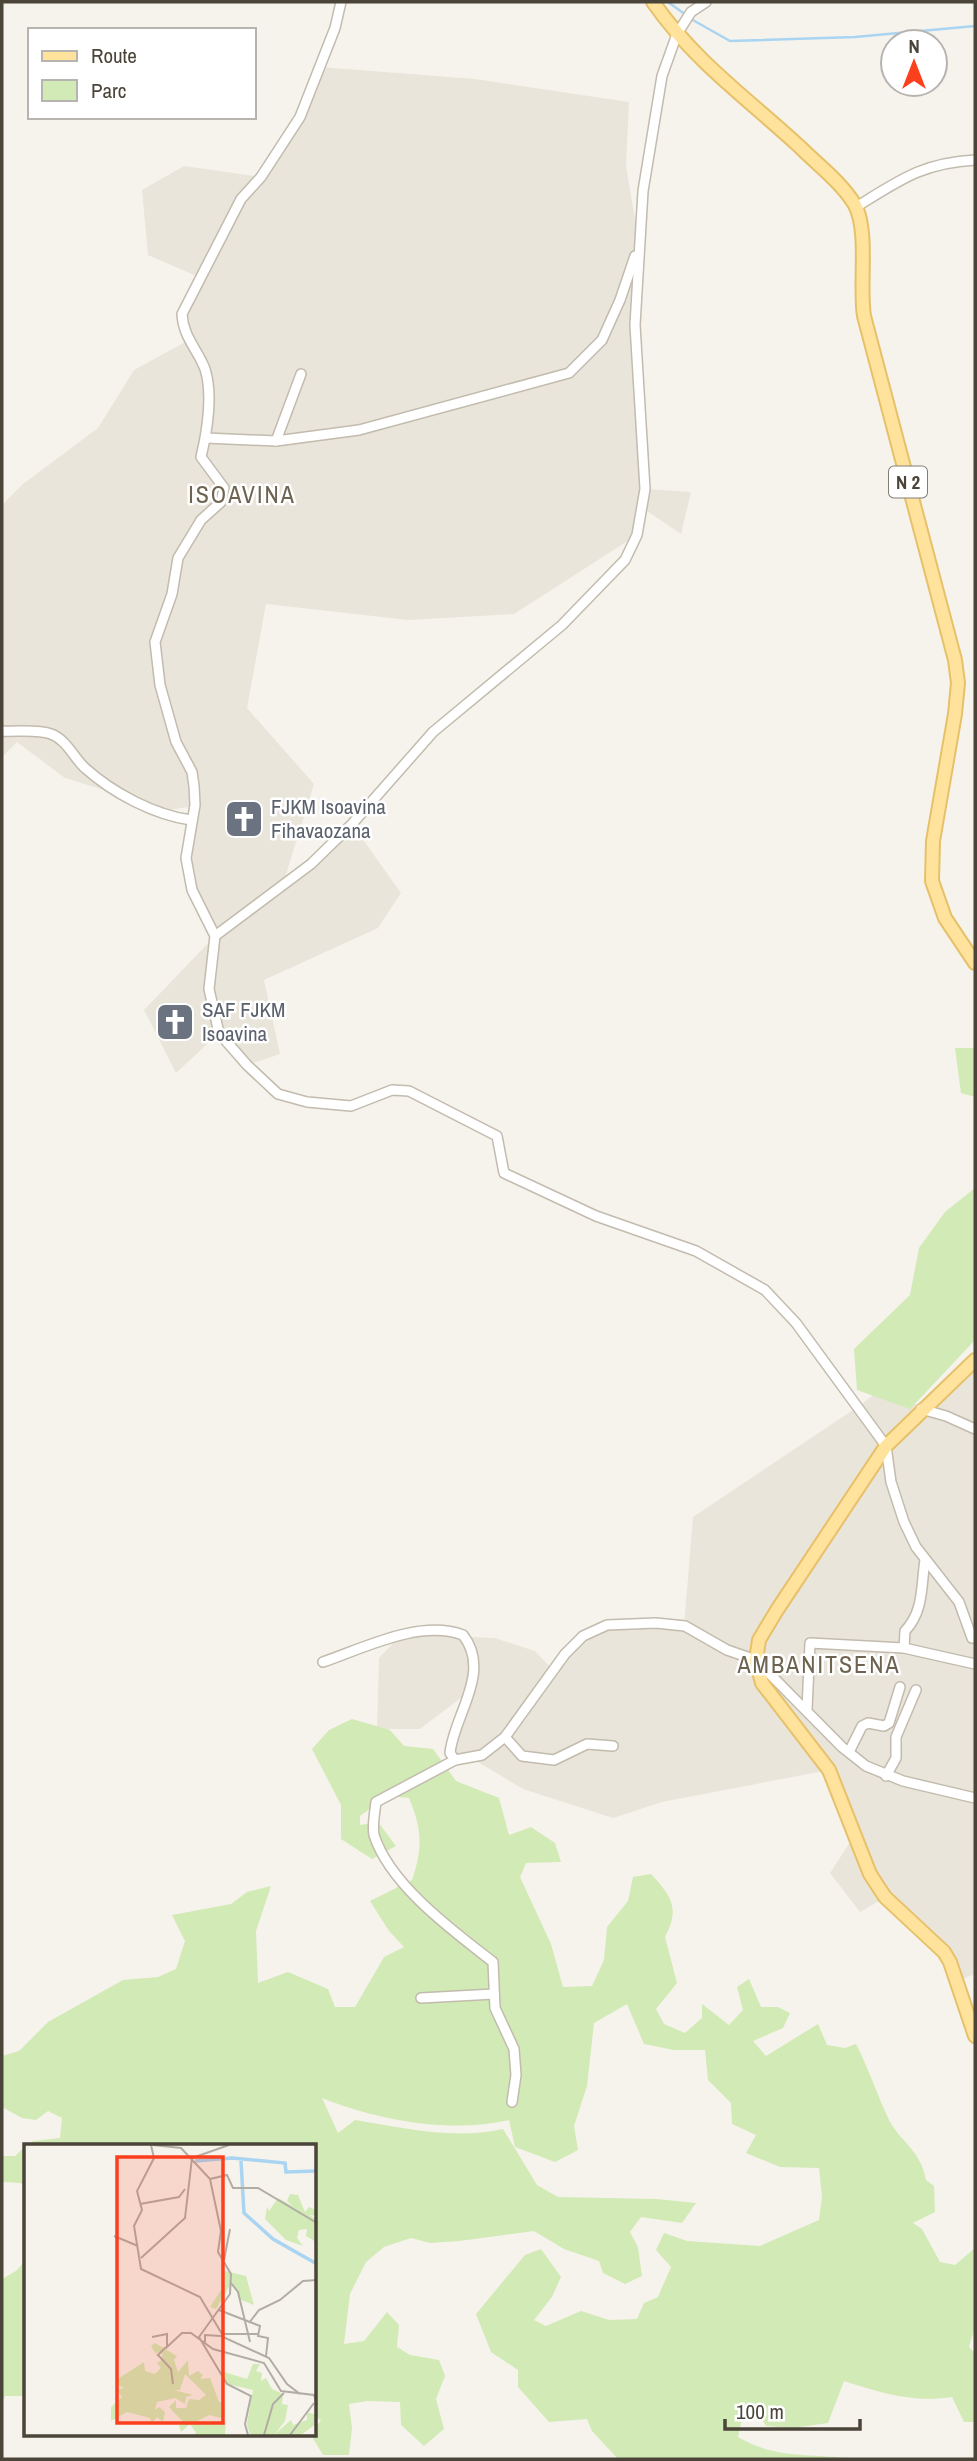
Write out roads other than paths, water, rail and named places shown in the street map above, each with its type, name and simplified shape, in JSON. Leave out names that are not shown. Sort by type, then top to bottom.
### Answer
[{"type":"main road","points":[[653,2],[696,57],[821,166],[856,207]]},
{"type":"main road","name":"N 2","points":[[856,207],[861,233],[861,294],[864,316],[937,589],[958,683],[956,714],[933,841],[932,881],[945,918],[975,963]]},
{"type":"main road","points":[[975,1360],[921,1409],[886,1446],[776,1610],[759,1640],[756,1660],[762,1683],[829,1770],[870,1874],[885,1897],[944,1952],[950,1962],[975,2036]]},
{"type":"street","points":[[341,2],[300,117],[261,177],[241,200],[182,314],[183,327],[205,368],[208,384],[206,438],[201,457],[224,488],[221,502],[201,520],[178,558],[172,594],[155,642],[160,685],[176,742],[192,772],[195,805],[186,858],[192,890],[215,936],[209,989],[219,1033],[247,1065],[278,1094],[307,1102],[351,1106],[392,1090],[409,1091],[497,1136],[504,1173],[596,1216],[696,1251],[765,1290],[796,1323],[886,1446],[891,1482],[904,1522],[925,1560],[959,1602],[972,1638],[975,1638]]},
{"type":"street","points":[[215,936],[311,864],[352,824],[433,732],[562,625],[625,560],[637,535],[645,489],[635,325],[643,191],[663,76],[677,34],[688,16],[706,2]]},
{"type":"street","points":[[856,207],[914,171],[944,162],[975,160]]},
{"type":"street","points":[[206,438],[276,441],[359,430],[569,373],[601,341],[621,300],[639,243]]},
{"type":"street","points":[[276,441],[301,374]]},
{"type":"street","points":[[2,731],[52,734],[74,753],[83,767],[105,783],[149,809],[191,820]]},
{"type":"street","points":[[921,1409],[946,1416],[975,1429]]},
{"type":"street","points":[[904,1648],[905,1630],[915,1621],[921,1602],[925,1560]]},
{"type":"street","points":[[512,2102],[516,2075],[514,2049],[501,2028],[494,1994],[493,1962],[452,1930],[389,1868],[373,1832],[376,1802],[455,1760],[482,1755],[505,1737],[565,1654],[583,1636],[607,1625],[646,1623],[685,1626],[727,1650],[756,1660],[866,1766],[886,1776],[975,1798]]},
{"type":"street","points":[[323,1662],[430,1629],[463,1635],[472,1646],[474,1661],[471,1690],[451,1741],[450,1753],[455,1760]]},
{"type":"street","points":[[807,1709],[810,1643],[904,1648],[975,1664]]},
{"type":"street","points":[[849,1752],[862,1726],[868,1723],[884,1726],[889,1723],[900,1687]]},
{"type":"street","points":[[886,1776],[896,1758],[896,1737],[916,1690]]},
{"type":"street","points":[[505,1737],[522,1756],[550,1760],[587,1744],[613,1746]]},
{"type":"street","points":[[421,1998],[494,1994]]},
{"type":"waterway","points":[[668,2],[686,15]]},
{"type":"waterway","points":[[691,19],[730,41],[855,37],[975,26]]},
{"type":"place","name":"FJKM Isoavina Fihavaozana","points":[[244,819]]},
{"type":"place","name":"SAF FJKM Isoavina","points":[[175,1022]]},
{"type":"district","name":"ISOAVINA","points":[[242,495]]},
{"type":"district","name":"AMBANITSENA","points":[[819,1665]]}]
